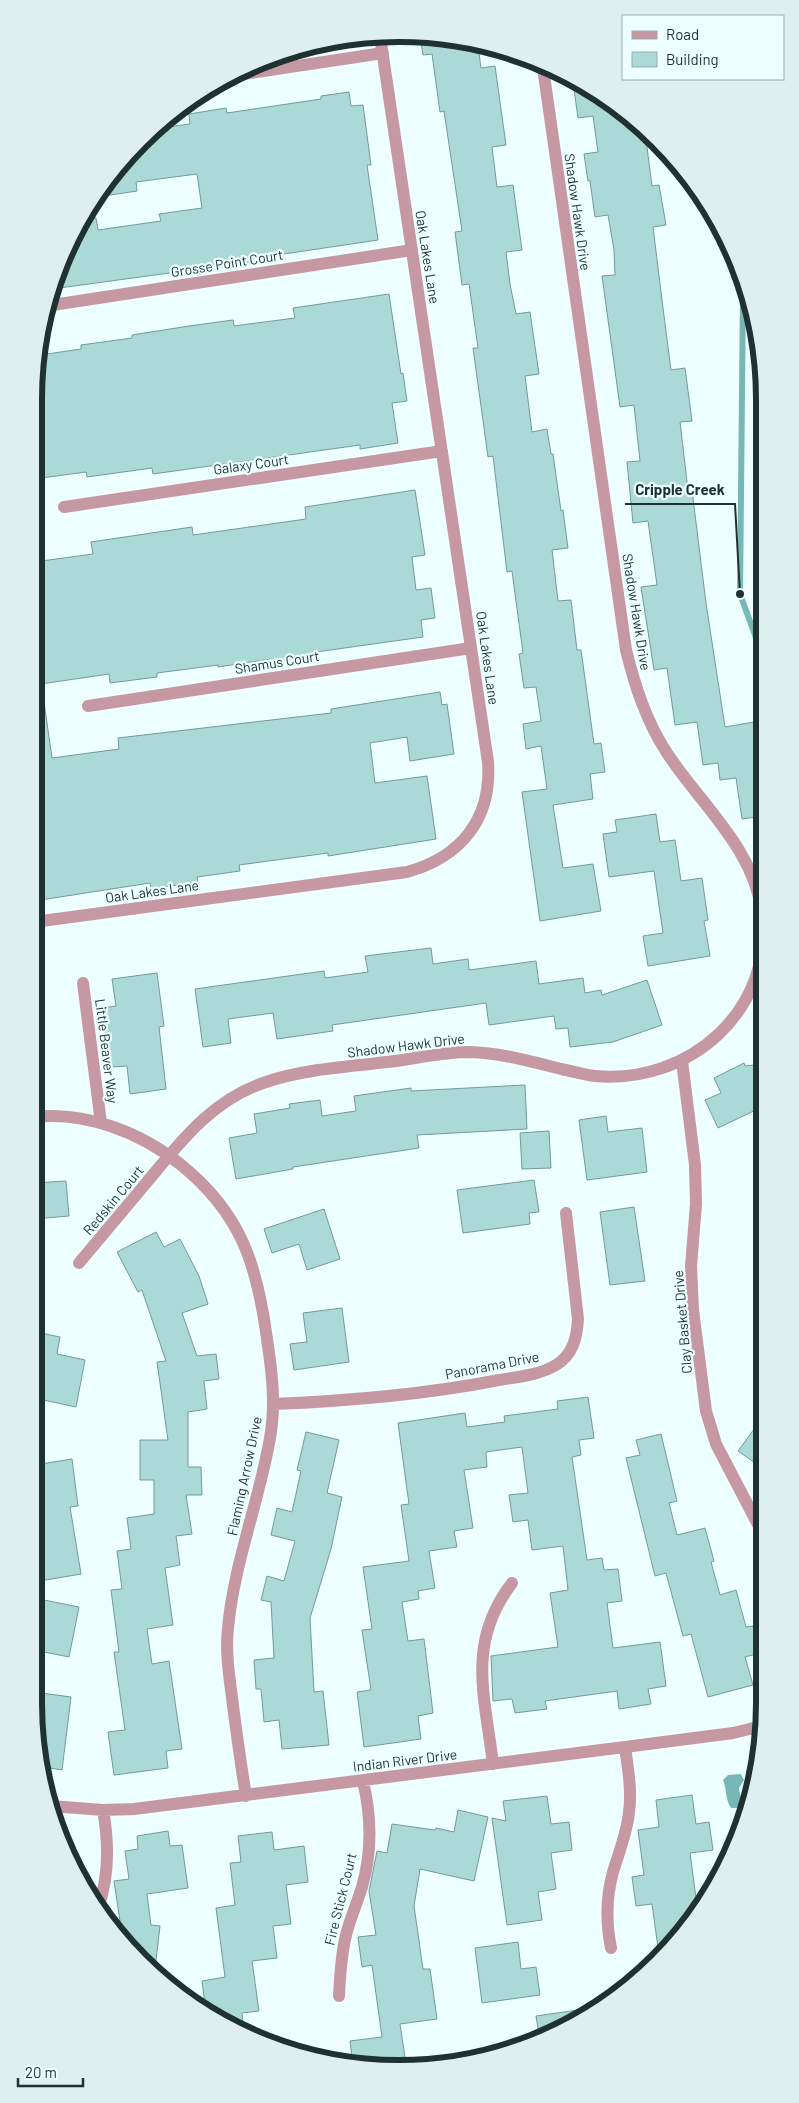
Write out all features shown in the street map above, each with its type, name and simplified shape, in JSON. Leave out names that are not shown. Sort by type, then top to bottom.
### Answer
[{"type":"street","name":"Oak Lakes Lane","points":[[42,921],[407,872],[427,867],[450,854],[465,840],[477,822],[486,798],[489,777],[381,43]]},
{"type":"street","points":[[259,72],[383,53]]},
{"type":"street","name":"Shadow Hawk Drive","points":[[544,73],[626,650],[633,680],[644,710],[666,751],[731,836],[748,863],[756,887]]},
{"type":"street","name":"Grosse Point Court","points":[[56,305],[412,250]]},
{"type":"street","name":"Galaxy Court","points":[[64,507],[442,451]]},
{"type":"street","name":"Shamus Court","points":[[88,706],[471,648]]},
{"type":"street","name":"Shadow Hawk Drive","points":[[169,1155],[197,1124],[235,1094],[265,1082],[296,1074],[466,1052],[499,1054],[592,1076],[615,1077],[654,1072],[682,1061],[705,1047],[737,1013],[752,986],[756,974]]},
{"type":"street","name":"Little Beaver Way","points":[[83,983],[101,1123]]},
{"type":"street","name":"Clay Basket Drive","points":[[682,1061],[695,1165],[696,1204],[691,1266],[693,1310],[706,1411],[716,1444],[756,1521]]},
{"type":"street","name":"Flaming Arrow Drive","points":[[42,1117],[72,1117],[101,1123],[143,1139],[169,1155],[203,1185],[223,1209],[240,1236],[253,1264],[261,1295],[272,1371],[273,1404],[270,1441],[233,1592],[228,1629],[228,1665],[246,1796]]},
{"type":"street","name":"Redskin Court","points":[[79,1263],[169,1155]]},
{"type":"street","name":"Panorama Drive","points":[[273,1404],[357,1400],[443,1391],[543,1372],[558,1365],[570,1352],[577,1337],[578,1319],[566,1213]]},
{"type":"street","points":[[493,1764],[483,1677],[483,1645],[493,1613],[512,1583]]},
{"type":"street","name":"Indian River Drive","points":[[58,1807],[103,1810],[134,1809],[733,1733],[756,1727]]},
{"type":"street","points":[[611,1948],[608,1933],[607,1902],[613,1872],[624,1842],[629,1812],[630,1781],[626,1747]]},
{"type":"street","name":"Fire Stick Court","points":[[339,1996],[340,1964],[346,1933],[362,1886],[368,1856],[369,1826],[363,1781]]},
{"type":"street","points":[[101,1899],[107,1860],[103,1810]]},
{"type":"water","points":[[741,1774],[744,1780],[739,1788],[741,1803],[738,1808],[731,1808],[723,1780],[728,1775]]},
{"type":"building","points":[[421,43],[469,49],[476,51],[477,54],[479,53],[481,68],[495,66],[506,145],[492,147],[497,187],[513,185],[522,250],[506,252],[510,284],[516,314],[530,312],[539,374],[525,376],[532,432],[547,429],[551,454],[553,454],[561,511],[563,510],[568,548],[552,550],[558,601],[571,600],[577,650],[581,650],[594,744],[601,743],[605,772],[590,774],[593,799],[553,805],[563,868],[593,864],[601,911],[540,921],[522,792],[547,789],[541,746],[526,749],[523,724],[541,721],[536,687],[524,688],[519,654],[523,653],[512,571],[507,572],[493,456],[488,457],[473,348],[478,348],[469,284],[462,285],[455,232],[462,231],[444,111],[440,112],[432,54],[423,55]]},
{"type":"building","points":[[574,88],[617,116],[646,142],[652,186],[659,185],[666,225],[653,227],[671,370],[685,368],[692,421],[680,422],[688,490],[692,490],[706,603],[725,727],[754,722],[756,737],[756,817],[742,819],[736,778],[720,780],[718,763],[703,765],[697,722],[675,725],[667,668],[654,670],[641,587],[657,585],[648,521],[633,523],[627,462],[640,461],[634,405],[620,407],[602,276],[615,275],[614,250],[608,215],[595,217],[590,181],[588,181],[584,154],[598,152],[593,116],[578,118]]},
{"type":"building","points":[[349,92],[351,106],[363,105],[371,165],[367,165],[378,240],[264,257],[265,260],[60,288],[79,242],[92,219],[96,218],[98,230],[161,221],[159,214],[202,208],[197,174],[136,182],[137,191],[107,196],[131,164],[169,127],[190,124],[189,114],[226,108],[227,113],[321,99],[321,96]]},
{"type":"building","points":[[389,294],[407,401],[392,403],[398,443],[360,449],[360,445],[153,474],[152,468],[87,477],[86,472],[42,478],[42,400],[46,354],[81,349],[81,345],[132,338],[132,335],[189,326],[233,320],[234,326],[295,318],[293,308]]},
{"type":"building","points":[[415,490],[425,555],[412,557],[416,590],[431,588],[435,618],[421,620],[423,637],[316,652],[317,656],[271,662],[271,659],[218,667],[218,665],[157,673],[157,677],[110,683],[109,674],[42,684],[42,561],[93,554],[91,542],[192,527],[193,535],[306,519],[305,507]]},
{"type":"building","points":[[440,692],[442,705],[447,704],[454,754],[410,761],[407,737],[370,743],[375,783],[427,776],[436,839],[328,856],[328,853],[239,865],[240,871],[197,877],[198,882],[151,889],[150,883],[42,900],[42,702],[44,702],[52,758],[119,749],[118,738],[331,713],[331,709]]},
{"type":"building","points":[[656,814],[660,842],[675,840],[681,881],[702,878],[708,920],[704,921],[710,956],[648,966],[643,936],[663,933],[654,871],[609,877],[603,834],[617,832],[615,820]]},
{"type":"building","points":[[431,948],[433,964],[468,959],[469,970],[536,961],[539,984],[583,978],[585,993],[601,990],[602,995],[647,980],[662,1025],[613,1042],[570,1047],[568,1028],[556,1029],[554,1016],[489,1025],[486,1003],[332,1025],[333,1031],[277,1039],[273,1013],[228,1019],[231,1043],[203,1047],[195,989],[324,971],[325,978],[368,972],[365,956]]},
{"type":"building","points":[[157,973],[164,1026],[159,1027],[166,1089],[130,1094],[127,1066],[111,1067],[101,1008],[116,1006],[112,979]]},
{"type":"building","points":[[744,1063],[745,1066],[756,1065],[756,1110],[718,1128],[705,1100],[721,1093],[714,1078]]},
{"type":"building","points":[[525,1085],[527,1129],[417,1135],[419,1148],[293,1167],[293,1169],[236,1179],[229,1138],[257,1133],[254,1114],[290,1108],[289,1104],[320,1100],[322,1116],[356,1111],[354,1096],[411,1088],[411,1091]]},
{"type":"building","points":[[606,1116],[608,1132],[642,1128],[647,1172],[587,1180],[579,1120]]},
{"type":"building","points":[[549,1131],[551,1168],[522,1169],[520,1133]]},
{"type":"building","points":[[534,1180],[539,1212],[529,1213],[530,1224],[463,1233],[457,1190]]},
{"type":"building","points":[[66,1181],[69,1216],[42,1218],[42,1182]]},
{"type":"building","points":[[634,1207],[645,1281],[610,1285],[600,1212]]},
{"type":"building","points":[[324,1209],[340,1259],[307,1270],[299,1244],[272,1253],[264,1229]]},
{"type":"building","points":[[156,1232],[164,1247],[180,1239],[199,1276],[208,1304],[182,1313],[197,1356],[216,1354],[219,1379],[204,1381],[207,1409],[188,1412],[188,1467],[201,1467],[202,1495],[186,1495],[192,1534],[176,1536],[180,1565],[165,1568],[173,1625],[147,1629],[152,1664],[169,1661],[182,1749],[166,1751],[168,1768],[114,1775],[108,1732],[125,1730],[114,1652],[119,1652],[111,1590],[122,1589],[117,1551],[131,1549],[127,1518],[154,1514],[154,1480],[140,1480],[140,1440],[168,1440],[157,1362],[166,1361],[142,1290],[138,1292],[117,1252]]},
{"type":"building","points":[[342,1308],[349,1362],[294,1370],[290,1344],[307,1342],[303,1313]]},
{"type":"building","points":[[42,1333],[60,1337],[57,1354],[85,1360],[76,1407],[42,1400]]},
{"type":"building","points":[[588,1397],[594,1438],[579,1440],[581,1455],[572,1457],[587,1560],[602,1558],[604,1570],[618,1569],[622,1601],[607,1603],[613,1648],[660,1642],[666,1686],[648,1689],[651,1704],[619,1709],[617,1691],[545,1701],[547,1709],[515,1713],[512,1699],[493,1701],[491,1656],[558,1647],[550,1593],[568,1590],[563,1546],[532,1550],[528,1520],[513,1522],[509,1495],[528,1493],[522,1447],[486,1452],[487,1467],[464,1470],[473,1528],[454,1531],[457,1547],[429,1551],[435,1588],[418,1591],[419,1599],[402,1602],[408,1641],[424,1639],[433,1713],[418,1716],[421,1739],[364,1747],[357,1692],[371,1690],[362,1630],[372,1629],[363,1567],[409,1561],[401,1505],[409,1504],[398,1423],[465,1413],[467,1427],[505,1422],[504,1416],[558,1409],[557,1401]]},
{"type":"building","points":[[756,1426],[756,1464],[738,1451]]},
{"type":"building","points":[[306,1432],[339,1440],[327,1493],[342,1497],[331,1549],[310,1618],[314,1692],[323,1691],[329,1745],[282,1749],[279,1720],[264,1722],[261,1689],[256,1689],[254,1660],[274,1658],[271,1602],[261,1600],[267,1576],[284,1581],[295,1541],[271,1535],[277,1508],[292,1512],[301,1471],[297,1470]]},
{"type":"building","points":[[661,1434],[677,1501],[669,1503],[677,1535],[705,1528],[714,1561],[711,1562],[720,1595],[736,1590],[746,1627],[753,1626],[756,1638],[756,1654],[745,1657],[753,1685],[708,1697],[691,1634],[683,1636],[666,1573],[655,1576],[626,1458],[640,1455],[636,1440]]},
{"type":"building","points":[[72,1459],[78,1506],[70,1507],[81,1574],[42,1581],[42,1464]]},
{"type":"building","points":[[42,1600],[79,1607],[69,1657],[42,1652]]},
{"type":"building","points":[[42,1693],[71,1697],[62,1770],[48,1768],[43,1727]]},
{"type":"building","points":[[692,1795],[696,1824],[709,1822],[713,1850],[690,1853],[696,1901],[683,1921],[658,1949],[652,1904],[636,1906],[632,1877],[644,1875],[638,1830],[659,1827],[656,1800]]},
{"type":"building","points":[[547,1796],[551,1824],[569,1822],[572,1850],[551,1853],[556,1889],[538,1892],[542,1920],[507,1925],[492,1818],[506,1821],[503,1801]]},
{"type":"building","points":[[458,1810],[488,1817],[474,1881],[420,1869],[414,1906],[423,1969],[430,1969],[437,2019],[400,2024],[405,2060],[376,2060],[352,2057],[350,2041],[382,2037],[372,1965],[362,1967],[358,1937],[376,1935],[369,1891],[377,1851],[387,1853],[392,1824],[435,1830],[436,1828],[454,1832]]},
{"type":"building","points":[[168,1831],[170,1846],[182,1845],[188,1888],[147,1894],[151,1925],[160,1926],[156,1964],[116,1921],[120,1921],[114,1881],[129,1879],[125,1851],[138,1849],[137,1836]]},
{"type":"building","points":[[272,1832],[274,1850],[304,1846],[308,1882],[286,1885],[291,1924],[273,1926],[277,1958],[252,1961],[259,2011],[242,2013],[243,2024],[205,2002],[202,1981],[225,1977],[216,1908],[235,1905],[230,1863],[241,1862],[238,1836]]},
{"type":"building","points":[[518,1942],[521,1969],[536,1967],[540,1995],[482,2003],[475,1948]]},
{"type":"building","points":[[584,2009],[539,2032],[536,2016]]},
{"type":"waterway","points":[[743,303],[740,594],[756,638]]},
{"type":"place","name":"Cripple Creek","points":[[740,594]]}]
